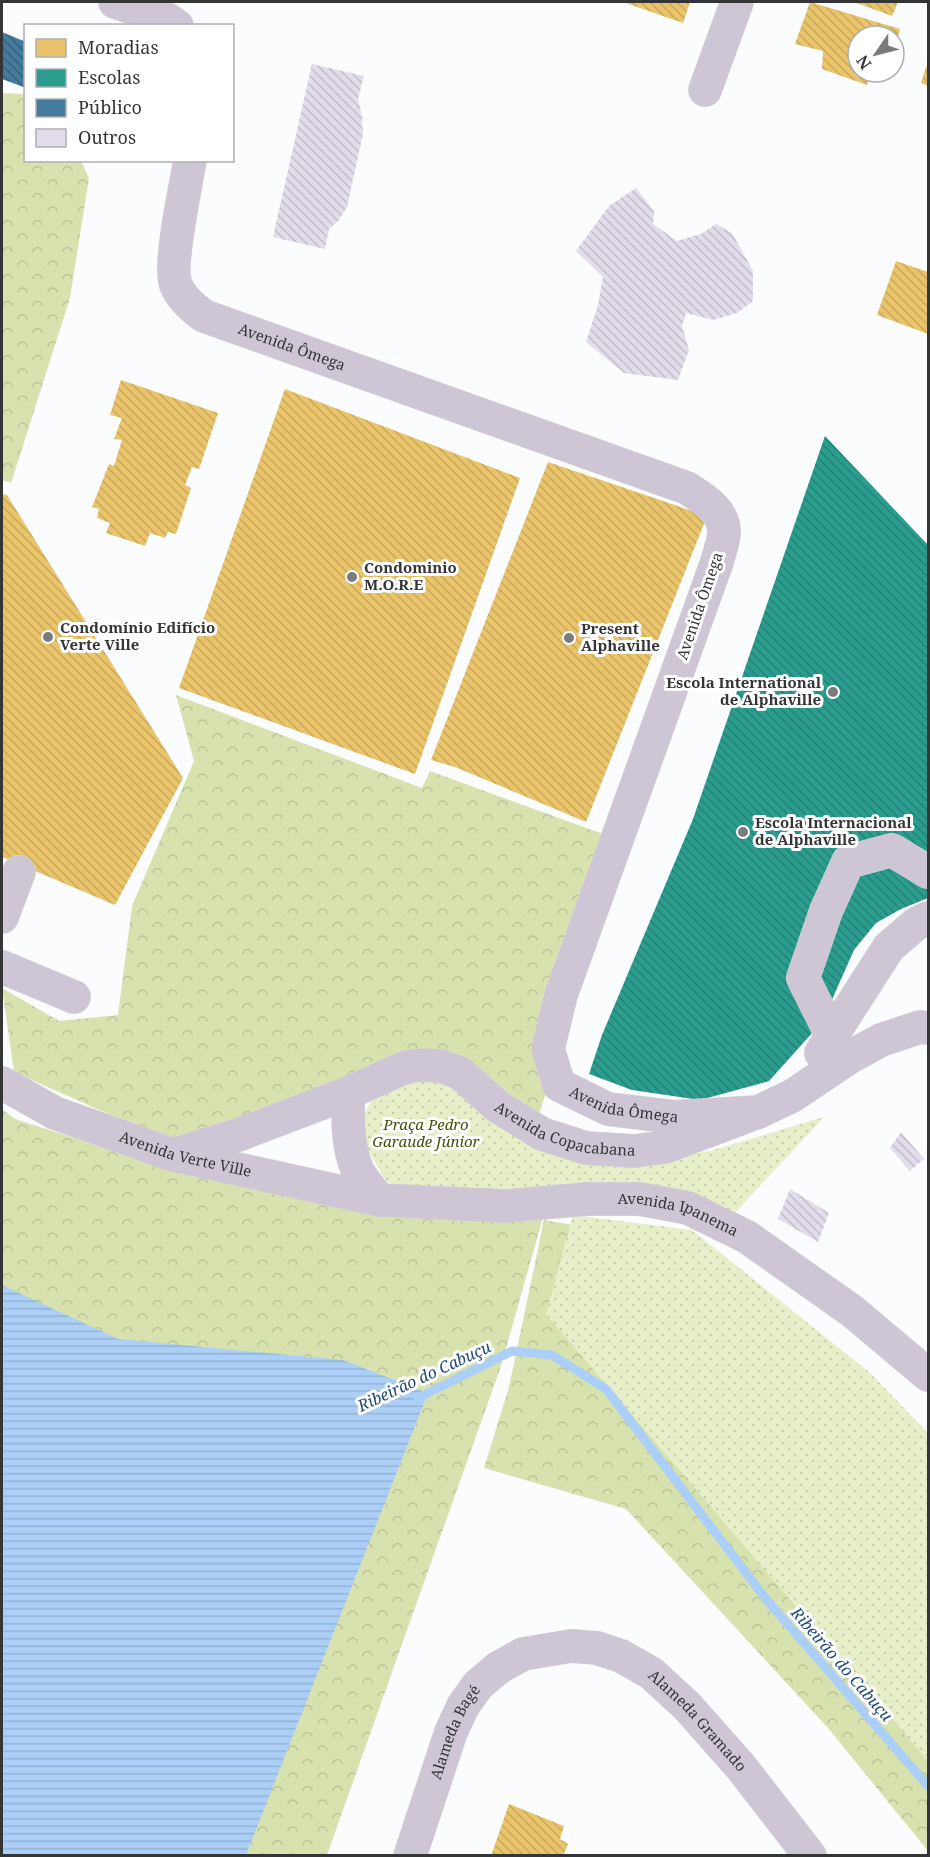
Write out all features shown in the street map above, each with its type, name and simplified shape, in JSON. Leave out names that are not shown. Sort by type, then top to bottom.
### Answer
[{"type":"street","points":[[115,2],[167,19],[174,24]]},
{"type":"street","points":[[705,90],[737,2]]},
{"type":"street","name":"Avenida Ômega","points":[[190,162],[174,257],[176,285],[188,304],[204,316],[687,488],[706,500],[719,514],[724,533],[717,562],[561,995],[548,1048],[559,1085],[608,1109],[674,1117],[758,1112]]},
{"type":"street","points":[[832,1036],[803,978],[826,911],[848,862],[892,850],[928,872]]},
{"type":"street","points":[[2,917],[19,872]]},
{"type":"street","points":[[792,1096],[889,947],[916,924],[928,918]]},
{"type":"street","points":[[2,967],[74,997]]},
{"type":"street","name":"Avenida Copacabana","points":[[173,1155],[238,1135],[348,1093],[406,1067],[421,1065],[441,1066],[460,1073],[497,1106],[542,1134],[586,1148],[634,1151],[665,1147],[758,1112],[792,1096],[850,1057],[881,1040],[920,1028],[928,1028]]},
{"type":"street","name":"Avenida Verte Ville","points":[[2,1083],[55,1113],[173,1155],[379,1200]]},
{"type":"street","points":[[348,1093],[348,1125],[357,1169],[379,1200]]},
{"type":"street","name":"Avenida Ipanema","points":[[379,1200],[505,1206],[587,1199],[640,1199],[688,1208],[747,1237],[852,1311],[928,1376]]},
{"type":"street","name":"Alameda Gramado","points":[[546,1650],[571,1646],[597,1648],[621,1656],[651,1673],[687,1706],[741,1767],[810,1856]]},
{"type":"street","name":"Alameda Bagé","points":[[410,1856],[451,1732],[463,1706],[478,1685],[498,1668],[523,1654],[546,1650]]},
{"type":"green space","points":[[2,93],[24,96],[24,162],[81,162],[89,178],[70,298],[11,483],[2,480]]},
{"type":"green space","points":[[176,695],[422,788],[430,771],[603,834],[546,1093],[538,1117],[422,1049],[171,1142],[14,1072],[2,988],[59,1021],[118,1015],[132,906],[194,761]]},
{"type":"green space","name":"Praça Pedro Garaude Júnior","points":[[434,1075],[478,1100],[656,1158],[710,1151],[824,1117],[733,1215],[528,1188],[409,1192],[386,1181],[367,1149],[364,1113],[382,1085]]},
{"type":"green space","points":[[2,1109],[15,1119],[168,1168],[545,1210],[501,1366],[327,1855],[2,1855]]},
{"type":"green space","points":[[573,1215],[692,1230],[869,1372],[928,1433],[928,1761],[546,1314]]},
{"type":"green space","points":[[544,1220],[685,1244],[928,1456],[928,1851],[828,1728],[626,1509],[484,1468],[509,1387]]},
{"type":"water","points":[[2,1285],[118,1339],[343,1360],[428,1393],[246,1855],[2,1855]]},
{"type":"building: Moradias","points":[[623,2],[690,2],[683,23]]},
{"type":"building: Moradias","points":[[810,2],[883,24],[846,24],[846,78],[822,69],[823,51],[795,44]]},
{"type":"building: Moradias","points":[[854,2],[898,2],[892,16]]},
{"type":"building: Moradias","points":[[928,61],[928,86],[921,83]]},
{"type":"building: Moradias","points":[[896,261],[928,272],[928,334],[877,315]]},
{"type":"building: Moradias","points":[[121,380],[218,413],[199,469],[192,467],[185,485],[191,488],[176,534],[168,532],[165,538],[150,533],[145,546],[106,533],[110,523],[97,518],[99,509],[92,507],[109,464],[114,466],[122,440],[114,439],[122,418],[110,415]]},
{"type":"building: Moradias","name":"Condominio M.O.R.E","points":[[285,389],[520,478],[415,774],[179,688]]},
{"type":"building: Moradias","name":"Present Alphaville","points":[[548,462],[707,516],[586,822],[455,767],[431,760]]},
{"type":"building: Moradias","name":"Condomínio Edifício Verte Ville","points":[[2,494],[7,495],[183,778],[115,905],[2,857]]},
{"type":"building: Moradias","points":[[509,1804],[564,1826],[560,1839],[568,1844],[563,1856],[491,1856]]},
{"type":"building: Escolas","name":"Escola International de Alphaville","points":[[825,436],[928,545],[928,898],[876,923],[854,950],[822,1022],[769,1081],[700,1100],[632,1090],[589,1074],[602,1035],[693,819]]},
{"type":"building: Público","points":[[2,32],[24,41],[24,87],[2,79]]},
{"type":"building: Outros","points":[[312,64],[364,76],[358,99],[363,134],[347,207],[338,221],[329,229],[325,249],[273,237]]},
{"type":"building: Outros","points":[[636,188],[654,211],[653,224],[677,241],[701,234],[716,224],[732,233],[753,271],[753,301],[737,313],[713,320],[686,313],[682,326],[689,350],[678,380],[624,373],[586,342],[598,305],[603,277],[576,251],[609,206]]},
{"type":"building: Outros","points":[[901,1132],[924,1159],[910,1171],[890,1148]]},
{"type":"building: Outros","points":[[790,1189],[829,1213],[818,1242],[778,1219]]},
{"type":"waterway","name":"Ribeirão do Cabuçu","points":[[418,1398],[512,1351],[552,1355],[606,1389],[766,1599],[928,1786]]},
{"type":"place","name":"Condominio M.O.R.E","points":[[352,577]]},
{"type":"place","name":"Condomínio Edifício Verte Ville","points":[[48,637]]},
{"type":"place","name":"Present Alphaville","points":[[569,638]]},
{"type":"place","name":"Escola International de Alphaville","points":[[833,692]]},
{"type":"place","name":"Escola Internacional de Alphaville","points":[[743,832]]}]
